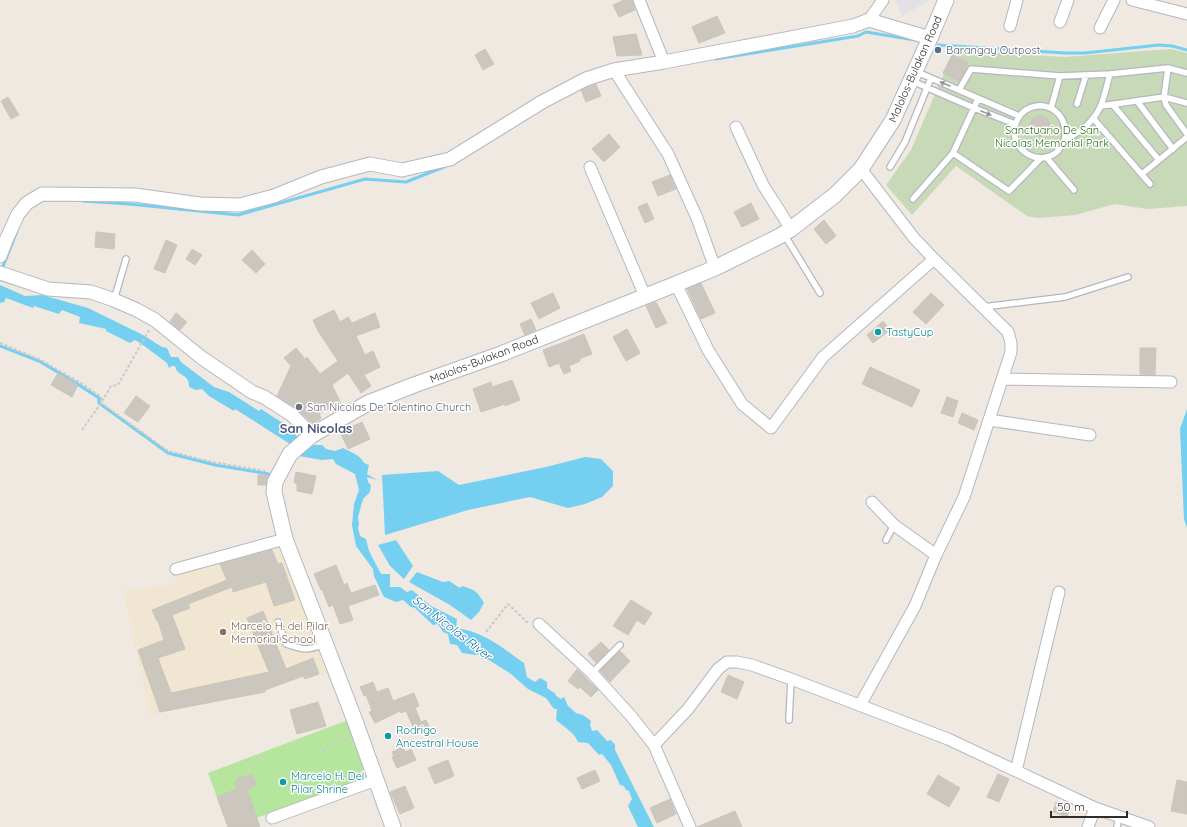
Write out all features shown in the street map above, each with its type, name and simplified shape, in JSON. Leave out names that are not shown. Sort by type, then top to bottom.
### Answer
[{"type":"main road","name":"Malolos-Bulakan Road","points":[[392,827],[374,774],[285,539],[274,492],[275,482],[290,454],[309,437],[368,404],[414,385],[501,354],[715,268],[787,231],[835,194],[861,169],[893,120],[914,76],[946,0]]},
{"type":"street","points":[[639,0],[664,62]]},
{"type":"street","points":[[0,256],[18,214],[27,203],[42,194],[135,195],[200,204],[240,206],[274,196],[321,177],[370,164],[402,170],[450,159],[542,102],[586,78],[614,70],[853,26],[869,20],[883,0]]},
{"type":"street","points":[[1010,26],[1017,0]]},
{"type":"street","points":[[1060,22],[1068,0]]},
{"type":"street","points":[[1100,28],[1114,0]]},
{"type":"street","points":[[1132,0],[1187,14]]},
{"type":"street","points":[[869,20],[930,38]]},
{"type":"street","points":[[614,70],[668,154],[697,218],[715,268]]},
{"type":"street","points":[[736,127],[763,186],[787,231]]},
{"type":"street","points":[[590,167],[645,296]]},
{"type":"street","points":[[860,705],[915,606],[936,555],[964,497],[1011,352],[1011,343],[1008,332],[914,238],[861,169]]},
{"type":"street","points":[[676,284],[708,350],[742,404],[771,428],[823,357],[934,259]]},
{"type":"street","points":[[0,273],[48,290],[91,292],[137,310],[155,320],[202,358],[252,392],[264,397],[292,416],[309,437]]},
{"type":"street","points":[[1003,379],[1171,382]]},
{"type":"street","points":[[989,420],[1090,435]]},
{"type":"street","points":[[872,502],[894,525],[936,555]]},
{"type":"street","points":[[176,569],[285,539]]},
{"type":"street","points":[[1016,771],[1059,592]]},
{"type":"street","points":[[539,624],[592,673],[631,716],[654,745],[690,827]]},
{"type":"street","points":[[654,745],[688,709],[718,669],[727,662],[737,662],[752,665],[791,679],[948,739],[1095,808],[1118,822],[1149,827]]},
{"type":"street","points":[[272,818],[374,774]]},
{"type":"street","points":[[1088,827],[1095,808]]},
{"type":"lane","points":[[1168,68],[1164,97],[1166,105],[1187,134]]},
{"type":"lane","points":[[959,90],[971,69],[1060,76],[1110,74],[1168,68],[1187,73]]},
{"type":"lane","points":[[1064,142],[1086,126],[1093,118],[1101,106],[1110,74]]},
{"type":"lane","points":[[1077,104],[1086,75]]},
{"type":"lane","points":[[914,76],[931,78],[1019,116]]},
{"type":"lane","points":[[914,76],[928,88],[1015,124]]},
{"type":"lane","points":[[1051,108],[1060,76]]},
{"type":"lane","points":[[890,167],[905,142],[931,78]]},
{"type":"lane","points":[[1101,106],[1164,97],[1187,103]]},
{"type":"lane","points":[[914,200],[953,153],[978,99]]},
{"type":"lane","points":[[1137,101],[1173,149]]},
{"type":"lane","points":[[1113,105],[1159,160]]},
{"type":"lane","points":[[953,153],[1009,191],[1044,158],[1054,154],[1060,149],[1064,142],[1066,130],[1063,118],[1058,112],[1051,108],[1042,106],[1034,107],[1026,110],[1019,116],[1015,124],[1014,132],[1016,140],[1020,148],[1026,154],[1033,157],[1044,158],[1074,190]]},
{"type":"lane","points":[[1093,118],[1150,184]]},
{"type":"lane","points":[[1142,174],[1187,138]]},
{"type":"lane","points":[[787,231],[820,293]]},
{"type":"lane","points":[[114,300],[126,259]]},
{"type":"lane","points":[[982,307],[1065,297],[1128,277]]},
{"type":"lane","points":[[886,540],[894,525]]},
{"type":"lane","points":[[278,622],[286,644],[306,650],[325,643]]},
{"type":"lane","points":[[592,673],[620,645]]},
{"type":"lane","points":[[789,720],[791,679]]},
{"type":"path","points":[[82,430],[111,386],[118,385],[147,333]]},
{"type":"path","points":[[0,343],[41,360],[82,383],[102,397],[101,403]]},
{"type":"path","points":[[101,403],[168,451],[212,462],[280,474]]},
{"type":"path","points":[[486,632],[508,604],[534,629],[539,624]]},
{"type":"path","points":[[323,752],[328,745],[359,734]]},
{"type":"path","points":[[333,777],[341,778],[374,774]]},
{"type":"shaded area","points":[[896,0],[930,0],[902,16]]},
{"type":"shaded area","name":"Marcelo H. del Pilar Memorial School","points":[[280,540],[329,673],[150,715],[123,591],[176,584],[173,570]]},
{"type":"green space","name":"Sanctuario De San Nicolas Memorial Park","points":[[1171,49],[1187,53],[1187,206],[1147,209],[1115,204],[1075,215],[1037,218],[1027,216],[956,166],[912,215],[886,185],[911,150],[954,50],[1065,57]]},
{"type":"green space","points":[[348,720],[370,781],[228,827],[208,773]]},
{"type":"water","points":[[0,285],[25,296],[42,295],[88,308],[143,335],[162,347],[167,348],[171,357],[178,357],[181,362],[214,387],[229,392],[259,411],[261,409],[286,425],[298,437],[290,444],[235,409],[234,411],[209,396],[202,389],[196,390],[189,387],[188,379],[178,372],[175,366],[169,368],[167,363],[135,340],[130,343],[106,331],[106,329],[79,323],[80,317],[62,310],[59,314],[34,306],[33,308],[6,298],[4,302],[0,303]]},
{"type":"water","points":[[1187,409],[1187,528],[1184,519],[1180,429]]},
{"type":"water","name":"San Nicolas River","points":[[313,445],[322,445],[326,449],[335,451],[343,448],[355,454],[364,463],[369,465],[367,474],[377,480],[367,477],[368,482],[371,485],[370,492],[363,499],[358,517],[358,528],[360,536],[366,539],[369,551],[381,574],[390,574],[390,587],[400,587],[407,592],[412,590],[431,606],[457,619],[456,628],[476,633],[500,646],[524,663],[527,677],[535,682],[540,678],[547,682],[547,688],[561,699],[564,697],[568,706],[576,713],[583,715],[591,721],[590,725],[592,731],[597,730],[607,741],[611,740],[615,745],[615,750],[654,827],[638,827],[628,806],[632,799],[629,791],[626,790],[624,786],[620,785],[611,765],[602,754],[599,755],[588,743],[578,742],[571,732],[556,720],[557,709],[554,709],[546,698],[528,689],[511,674],[489,660],[482,659],[480,654],[475,655],[462,653],[457,645],[450,644],[448,634],[443,632],[438,624],[433,625],[415,608],[411,607],[403,600],[396,602],[384,597],[374,576],[373,569],[356,546],[352,525],[354,504],[359,490],[355,474],[336,464],[333,459],[322,460],[299,456]]},
{"type":"water","points":[[585,457],[601,459],[613,471],[613,486],[602,497],[585,504],[568,508],[530,497],[468,510],[385,535],[382,475],[438,471],[459,485],[546,467]]},
{"type":"water","points":[[396,540],[413,566],[404,579],[390,566],[378,545]]},
{"type":"water","points":[[417,572],[443,582],[449,581],[460,588],[462,586],[470,588],[480,596],[484,603],[479,612],[471,620],[450,605],[409,582]]},
{"type":"building","points":[[624,0],[632,0],[635,10],[619,17],[613,5]]},
{"type":"building","points":[[717,16],[725,33],[699,43],[692,27]]},
{"type":"building","points":[[636,34],[642,55],[617,56],[613,37]]},
{"type":"building","points":[[485,49],[494,64],[483,70],[475,55]]},
{"type":"building","points":[[952,55],[968,63],[959,81],[943,73]]},
{"type":"building","points":[[596,84],[601,96],[586,102],[581,90]]},
{"type":"building","points":[[8,97],[19,115],[11,119],[1,101]]},
{"type":"building","points":[[1040,116],[1047,119],[1050,126],[1047,133],[1040,136],[1033,133],[1030,126],[1033,119]]},
{"type":"building","points":[[609,134],[620,147],[604,162],[592,149]]},
{"type":"building","points":[[670,175],[676,189],[658,196],[652,182]]},
{"type":"building","points":[[647,203],[654,219],[645,223],[638,207]]},
{"type":"building","points":[[751,203],[759,219],[742,227],[734,212]]},
{"type":"building","points":[[824,220],[836,236],[826,244],[814,229]]},
{"type":"building","points":[[96,232],[115,234],[114,249],[95,247]]},
{"type":"building","points":[[166,240],[177,245],[165,273],[154,269]]},
{"type":"building","points":[[192,249],[202,255],[195,265],[186,259]]},
{"type":"building","points":[[252,250],[265,264],[256,273],[242,260]]},
{"type":"building","points":[[701,283],[715,313],[701,319],[687,289]]},
{"type":"building","points":[[553,293],[560,308],[539,319],[531,303]]},
{"type":"building","points":[[931,293],[944,305],[926,324],[913,312]]},
{"type":"building","points":[[656,302],[667,323],[656,328],[646,306]]},
{"type":"building","points":[[334,310],[340,322],[348,317],[352,323],[375,313],[380,327],[356,336],[365,355],[373,351],[380,367],[364,375],[371,386],[361,393],[348,373],[332,385],[341,403],[319,414],[321,418],[313,424],[296,408],[277,396],[291,366],[284,358],[296,348],[305,359],[307,357],[320,374],[338,361],[318,331],[313,320]]},
{"type":"building","points":[[176,313],[187,322],[180,330],[170,322]]},
{"type":"building","points":[[531,319],[536,330],[525,335],[520,324]]},
{"type":"building","name":"TastyCup","points":[[883,321],[890,330],[873,343],[867,335]]},
{"type":"building","points":[[627,329],[640,353],[626,361],[613,337]]},
{"type":"building","points":[[584,334],[592,354],[579,359],[580,361],[569,366],[571,371],[564,374],[559,363],[549,367],[543,350]]},
{"type":"building","points":[[1140,348],[1156,348],[1155,375],[1140,374]]},
{"type":"building","points":[[870,367],[920,390],[912,407],[862,384]]},
{"type":"building","points":[[58,373],[78,385],[72,397],[51,385]]},
{"type":"building","points":[[512,380],[520,400],[505,406],[505,404],[481,412],[473,389],[491,382],[492,387]]},
{"type":"building","points":[[136,396],[150,406],[138,422],[124,413]]},
{"type":"building","points":[[947,397],[958,401],[953,417],[941,413]]},
{"type":"building","points":[[962,413],[978,420],[974,430],[958,423]]},
{"type":"building","points":[[362,422],[370,439],[348,449],[340,432]]},
{"type":"building","points":[[296,472],[316,476],[312,494],[297,491],[297,485],[294,482]]},
{"type":"building","points":[[258,475],[268,475],[266,485],[258,485]]},
{"type":"building","points":[[272,550],[278,564],[282,563],[295,600],[274,606],[266,582],[233,592],[232,587],[188,604],[190,608],[172,615],[185,649],[158,658],[171,693],[269,672],[247,618],[263,611],[286,669],[313,658],[319,674],[305,679],[303,676],[265,690],[265,692],[160,712],[138,650],[164,640],[158,621],[152,610],[227,580],[220,564]]},
{"type":"building","points":[[336,565],[344,585],[347,583],[351,593],[375,585],[379,595],[348,606],[353,620],[340,624],[333,605],[329,607],[314,574]]},
{"type":"building","points":[[631,600],[652,613],[644,625],[637,620],[628,635],[613,626]]},
{"type":"building","points":[[601,642],[609,650],[596,663],[588,654]]},
{"type":"building","points":[[620,651],[630,661],[610,682],[600,671]]},
{"type":"building","points":[[577,669],[598,690],[591,697],[580,687],[578,689],[568,681]]},
{"type":"building","points":[[728,675],[744,682],[737,699],[721,692]]},
{"type":"building","points":[[373,682],[377,692],[388,688],[393,701],[414,693],[419,706],[415,708],[421,722],[426,720],[430,728],[421,733],[419,729],[415,731],[406,711],[401,713],[400,711],[375,723],[369,712],[372,711],[366,695],[364,696],[360,687]]},
{"type":"building","points":[[318,702],[326,726],[297,734],[290,710]]},
{"type":"building","points":[[403,747],[405,752],[411,749],[416,760],[397,768],[392,757],[394,757],[392,752]]},
{"type":"building","points":[[448,760],[454,776],[435,784],[428,768]]},
{"type":"building","points":[[595,770],[600,781],[582,789],[577,778]]},
{"type":"building","points":[[252,774],[256,785],[247,789],[260,827],[228,827],[217,797],[237,789],[235,782],[237,781],[236,779],[243,776],[244,778]]},
{"type":"building","points":[[998,774],[1009,779],[999,802],[987,797]]},
{"type":"building","points":[[938,775],[960,788],[949,807],[927,794]]},
{"type":"building","points":[[1177,780],[1187,782],[1187,814],[1171,811]]},
{"type":"building","points":[[405,786],[414,808],[400,814],[390,792]]},
{"type":"building","points":[[670,799],[676,814],[657,823],[650,808]]},
{"type":"building","points":[[1056,802],[1070,807],[1067,817],[1053,812]]},
{"type":"building","points":[[735,811],[742,827],[697,827]]},
{"type":"waterway","points":[[716,59],[858,36],[866,32],[915,40]]},
{"type":"waterway","points":[[938,45],[1065,53],[1085,53],[1159,45],[1172,46],[1187,50]]},
{"type":"waterway","points":[[83,201],[238,215],[365,179],[406,182],[444,167]]},
{"type":"waterway","points":[[2,269],[17,231]]},
{"type":"waterway","points":[[0,346],[39,361],[76,383],[99,398],[99,403],[168,453],[215,465],[269,474]]},
{"type":"place","name":"Barangay Outpost","points":[[938,50]]},
{"type":"place","name":"TastyCup","points":[[878,332]]},
{"type":"place","name":"San Nicolas De Tolentino Church","points":[[299,407]]},
{"type":"place","name":"Marcelo H. del Pilar Memorial School","points":[[223,632]]},
{"type":"place","name":"Rodrigo Ancestral House","points":[[388,736]]},
{"type":"place","name":"Marcelo H. Del Pilar Shrine","points":[[283,782]]},
{"type":"district","name":"San Nicolas","points":[[316,428]]}]
